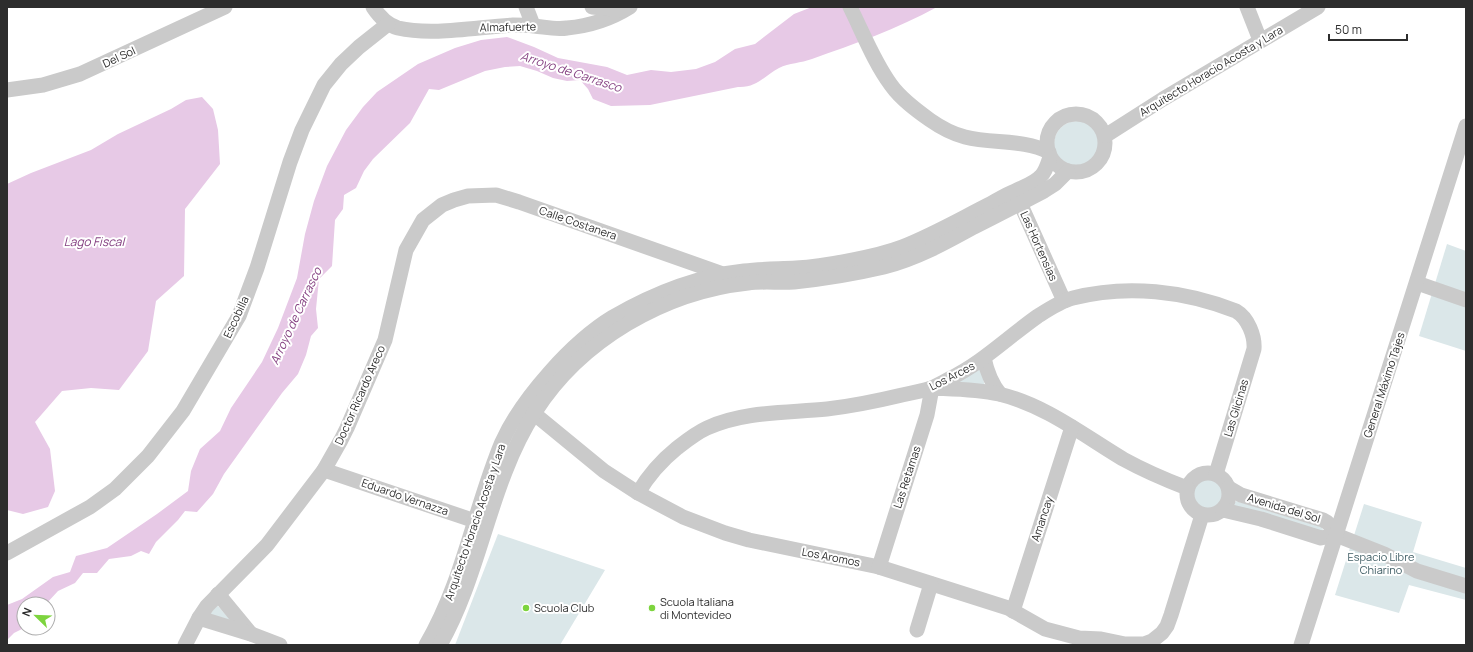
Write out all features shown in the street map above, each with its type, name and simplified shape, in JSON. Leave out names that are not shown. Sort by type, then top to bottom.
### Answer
[{"type":"street","name":"Del Sol","points":[[7,90],[43,85],[80,74],[225,7]]},
{"type":"street","points":[[373,7],[378,15],[388,24]]},
{"type":"street","points":[[526,7],[533,25]]},
{"type":"street","name":"Almafuerte","points":[[592,7],[628,9]]},
{"type":"street","points":[[850,7],[875,59],[891,86],[913,108],[941,127],[965,137],[995,142],[1028,144],[1050,154]]},
{"type":"street","points":[[1247,7],[1260,40]]},
{"type":"street","name":"Arquitecto Horacio Acosta y Lara","points":[[1105,136],[1260,40],[1318,7]]},
{"type":"street","name":"Almafuerte","points":[[388,24],[397,28],[416,30],[533,25],[553,29],[567,28],[606,19],[628,9]]},
{"type":"street","name":"Escobilla","points":[[7,553],[90,508],[115,489],[148,456],[183,411],[239,316],[290,162],[302,130],[324,85],[345,60],[388,24]]},
{"type":"street","points":[[1028,144],[1040,140],[1064,117],[1081,114],[1087,116],[1098,124],[1105,136],[1105,150],[1094,167],[1081,172],[1068,171],[1056,164],[1050,154],[1047,143],[1049,133]]},
{"type":"street","name":"General Máximo Tajes","points":[[1301,645],[1466,126]]},
{"type":"street","name":"Arquitecto Horacio Acosta y Lara","points":[[1017,197],[1041,176],[1050,154]]},
{"type":"street","name":"Arquitecto Horacio Acosta y Lara","points":[[440,645],[457,613],[503,441],[512,422],[529,409],[550,371],[565,356],[612,318],[646,300],[683,284],[724,281],[743,271],[794,268],[834,263],[894,249],[1017,197],[1044,191],[1055,184],[1068,171]]},
{"type":"street","name":"Calle Costanera","points":[[424,220],[442,205],[454,200],[468,196],[496,195],[519,202],[724,281]]},
{"type":"street","name":"Las Hortensias","points":[[1017,197],[1064,301]]},
{"type":"street","name":"Doctor Ricardo Areco","points":[[185,645],[206,606],[267,545],[324,470],[347,428],[382,347],[391,316],[406,250],[424,220]]},
{"type":"street","points":[[1417,283],[1466,300]]},
{"type":"street","name":"Los Arces","points":[[638,493],[646,479],[667,456],[705,428],[727,420],[752,415],[828,409],[867,403],[932,388],[959,374],[984,358],[1051,307],[1079,296],[1121,291],[1150,292],[1193,297],[1239,313],[1248,323],[1255,342]]},
{"type":"street","name":"Las Glicinas","points":[[1216,474],[1255,342]]},
{"type":"street","points":[[984,358],[989,377],[994,388],[1000,394]]},
{"type":"street","points":[[932,388],[978,390],[1000,394],[1046,412],[1124,459],[1172,483],[1187,488]]},
{"type":"street","name":"Las Retamas","points":[[879,566],[927,415],[932,388]]},
{"type":"street","name":"Los Aromos","points":[[529,409],[604,471],[638,493],[684,517],[725,533],[749,540],[879,566],[931,584],[985,600],[1013,611],[1045,628],[1079,638],[1138,645],[1148,643],[1162,633],[1171,616],[1202,515]]},
{"type":"street","name":"Amancay","points":[[1013,611],[1072,427]]},
{"type":"street","name":"Eduardo Vernazza","points":[[324,470],[481,523]]},
{"type":"street","points":[[1204,473],[1216,474],[1221,477],[1229,488],[1229,500],[1223,510],[1210,516],[1202,515],[1197,512],[1189,504],[1186,494],[1190,483],[1198,475],[1204,473]]},
{"type":"street","name":"Avenida del Sol","points":[[1223,510],[1261,519],[1321,538],[1336,535],[1333,527],[1328,522],[1241,495],[1229,488]]},
{"type":"street","name":"Arquitecto Horacio Acosta y Lara","points":[[426,645],[451,593],[481,523]]},
{"type":"street","points":[[1336,535],[1384,554],[1417,572],[1466,586]]},
{"type":"street","points":[[917,630],[931,584]]},
{"type":"street","points":[[218,594],[251,634]]},
{"type":"street","points":[[199,618],[251,634],[280,645]]},
{"type":"green space","points":[[1077,121],[1090,125],[1096,131],[1100,144],[1096,157],[1090,163],[1077,167],[1064,163],[1058,157],[1054,144],[1058,131],[1064,125]]},
{"type":"green space","points":[[1447,244],[1466,251],[1466,351],[1419,336]]},
{"type":"green space","points":[[980,365],[985,387],[951,385]]},
{"type":"green space","points":[[1211,476],[1220,481],[1224,487],[1224,501],[1220,507],[1211,512],[1203,512],[1194,507],[1190,501],[1189,490],[1194,481],[1200,477]]},
{"type":"green space","points":[[1236,501],[1321,527],[1324,531],[1323,534],[1235,507],[1234,504]]},
{"type":"green space","name":"Espacio Libre Chiarino","points":[[1364,504],[1422,522],[1413,552],[1466,568],[1466,600],[1409,585],[1399,613],[1335,595]]},
{"type":"green space","name":"Scuola Club","points":[[498,534],[605,570],[560,645],[455,645]]},
{"type":"green space","points":[[217,605],[236,626],[208,617]]},
{"type":"water","name":"Arroyo de Carrasco","points":[[812,7],[937,7],[891,29],[859,42],[812,59],[783,66],[750,86],[738,87],[650,105],[611,106],[593,99],[588,89],[580,80],[567,81],[553,78],[520,66],[485,71],[439,90],[429,89],[410,123],[373,159],[364,171],[356,188],[344,195],[343,209],[335,220],[332,266],[319,279],[316,309],[318,328],[311,336],[306,355],[298,374],[282,393],[224,474],[213,494],[197,512],[185,511],[156,542],[149,554],[141,551],[131,556],[109,559],[97,573],[83,573],[75,583],[58,591],[53,596],[26,596],[53,577],[70,572],[76,556],[107,548],[188,491],[191,471],[200,449],[220,431],[231,408],[262,362],[278,328],[297,278],[305,234],[314,201],[327,166],[346,130],[363,107],[377,92],[418,64],[455,48],[481,40],[507,37],[558,58],[607,67],[627,75],[651,70],[671,72],[696,69],[715,62],[735,49],[755,44],[794,14]]},
{"type":"water","name":"Lago Fiscal","points":[[202,97],[213,109],[218,130],[220,164],[185,209],[184,276],[156,301],[148,351],[119,390],[91,388],[62,391],[35,422],[50,449],[55,491],[48,507],[23,514],[7,510],[7,184],[91,150],[118,134],[171,109],[186,100]]},
{"type":"water","points":[[16,601],[16,632],[7,640],[7,605]]},
{"type":"place","name":"Scuola Club","points":[[526,608]]},
{"type":"place","name":"Scuola Italiana di Montevideo","points":[[652,608]]}]
